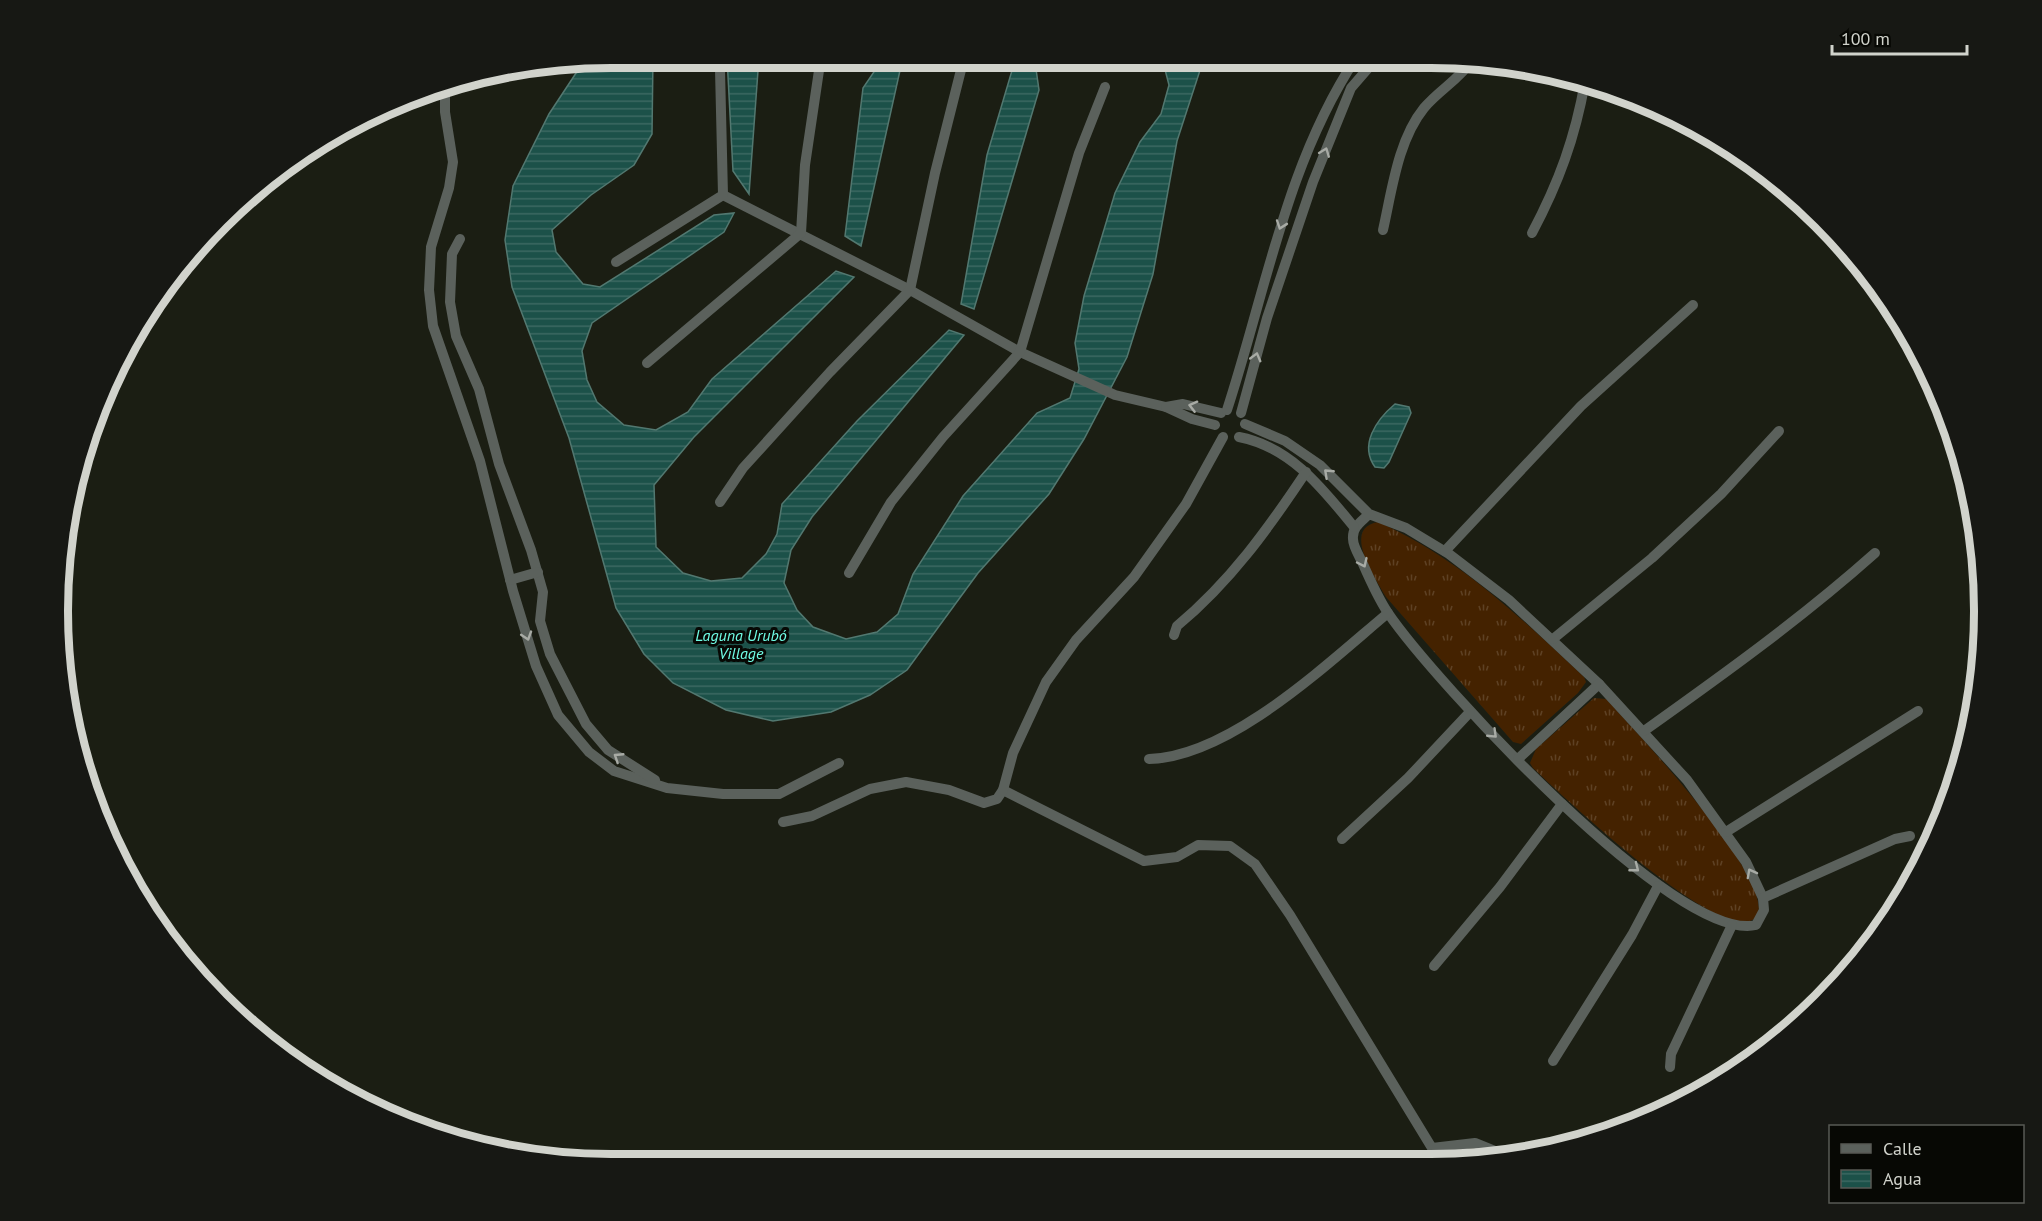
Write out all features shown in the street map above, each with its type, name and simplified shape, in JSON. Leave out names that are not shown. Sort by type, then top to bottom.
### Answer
[{"type":"street","points":[[647,363],[801,233],[805,165],[819,68]]},
{"type":"street","points":[[720,502],[743,468],[830,372],[910,290],[935,173],[961,68]]},
{"type":"street","points":[[1215,425],[1224,412],[1268,262],[1298,177],[1324,111],[1350,68]]},
{"type":"street","points":[[1239,437],[1270,308],[1313,182],[1351,88],[1368,68]]},
{"type":"street","points":[[1383,230],[1394,177],[1407,139],[1423,109],[1467,69]]},
{"type":"street","points":[[720,70],[723,195]]},
{"type":"street","points":[[849,573],[891,502],[942,437],[1020,352],[1078,153],[1105,87]]},
{"type":"street","points":[[1532,233],[1554,191],[1570,151],[1583,89]]},
{"type":"street","points":[[444,94],[453,162],[449,188],[431,247],[429,290],[432,326],[480,461],[510,580],[536,666],[558,715],[589,752],[614,771],[668,789],[723,794],[779,794],[839,763]]},
{"type":"street","points":[[1298,177],[1313,182]]},
{"type":"street","points":[[723,195],[910,290],[1020,352],[1110,393],[1166,407],[1192,419],[1215,425],[1223,437],[1231,439],[1239,437],[1258,442],[1282,454],[1306,472],[1354,527]]},
{"type":"street","points":[[615,262],[723,195]]},
{"type":"street","points":[[460,239],[452,254],[450,302],[456,336],[480,389],[499,464],[538,572],[543,592],[540,621],[550,654],[586,724],[608,750],[668,789]]},
{"type":"street","points":[[1445,551],[1590,398],[1693,305]]},
{"type":"street","points":[[1166,407],[1183,404],[1224,412],[1243,418],[1285,441],[1320,465],[1369,514],[1406,528],[1445,551],[1509,600],[1553,639],[1644,731],[1726,832],[1746,862],[1763,898],[1764,910],[1756,925],[1744,928],[1711,917],[1658,886],[1562,804],[1470,712],[1388,613],[1352,541],[1354,527],[1369,514]]},
{"type":"street","points":[[1553,639],[1660,550],[1721,494],[1779,431]]},
{"type":"street","points":[[783,822],[812,816],[870,789],[906,782],[950,790],[984,803],[997,799],[1003,790],[1013,753],[1046,682],[1076,640],[1134,577],[1186,504],[1223,437]]},
{"type":"street","points":[[1174,635],[1177,626],[1226,581],[1253,548],[1306,472]]},
{"type":"street","points":[[1644,731],[1821,602],[1875,553]]},
{"type":"street","points":[[510,580],[538,572]]},
{"type":"street","points":[[1149,759],[1170,759],[1217,739],[1271,708],[1388,613]]},
{"type":"street","points":[[1518,759],[1599,684]]},
{"type":"street","points":[[1726,832],[1918,711]]},
{"type":"street","points":[[1342,839],[1408,778],[1470,712]]},
{"type":"street","points":[[1003,790],[1144,861],[1177,857],[1198,845],[1230,846],[1255,864],[1290,915],[1432,1148],[1475,1143],[1492,1150]]},
{"type":"street","points":[[1434,966],[1500,887],[1562,804]]},
{"type":"street","points":[[1763,898],[1895,839],[1910,836]]},
{"type":"street","points":[[1552,1061],[1632,935],[1658,886]]},
{"type":"street","points":[[1670,1067],[1671,1054],[1732,925]]},
{"type":"green space","points":[[1378,522],[1407,536],[1462,571],[1512,611],[1584,677],[1586,682],[1578,693],[1521,744],[1513,742],[1386,597],[1369,567],[1361,543],[1362,534],[1367,526]]},
{"type":"green space","points":[[1594,698],[1606,699],[1620,714],[1671,772],[1727,843],[1748,875],[1758,901],[1755,918],[1738,921],[1711,911],[1678,890],[1606,834],[1533,768],[1530,763],[1536,749]]},
{"type":"water","name":"Laguna Urubó Village","points":[[653,68],[652,134],[634,165],[591,195],[552,230],[556,252],[583,284],[600,287],[714,215],[734,213],[724,232],[592,323],[582,351],[587,380],[597,402],[624,425],[656,430],[688,412],[712,379],[836,271],[854,277],[694,437],[654,485],[656,547],[683,573],[711,581],[742,578],[766,554],[777,534],[782,504],[857,421],[949,330],[964,335],[812,517],[791,550],[784,583],[797,610],[813,627],[846,639],[877,632],[898,614],[913,574],[963,496],[1037,413],[1070,398],[1079,369],[1075,343],[1084,296],[1115,193],[1140,142],[1161,114],[1169,85],[1165,68],[1201,68],[1177,141],[1153,274],[1127,357],[1084,439],[1049,494],[978,573],[907,670],[870,695],[831,712],[773,721],[726,710],[673,683],[644,654],[616,608],[569,438],[512,287],[505,240],[513,186],[549,114],[579,69]]},
{"type":"water","points":[[728,68],[758,68],[749,194],[733,171]]},
{"type":"water","points":[[877,68],[901,68],[861,246],[845,236],[863,88]]},
{"type":"water","points":[[1013,68],[1037,68],[1039,90],[974,309],[961,304],[987,155]]},
{"type":"water","points":[[1395,404],[1409,407],[1411,413],[1389,462],[1384,468],[1375,467],[1370,459],[1369,442],[1376,425]]}]
